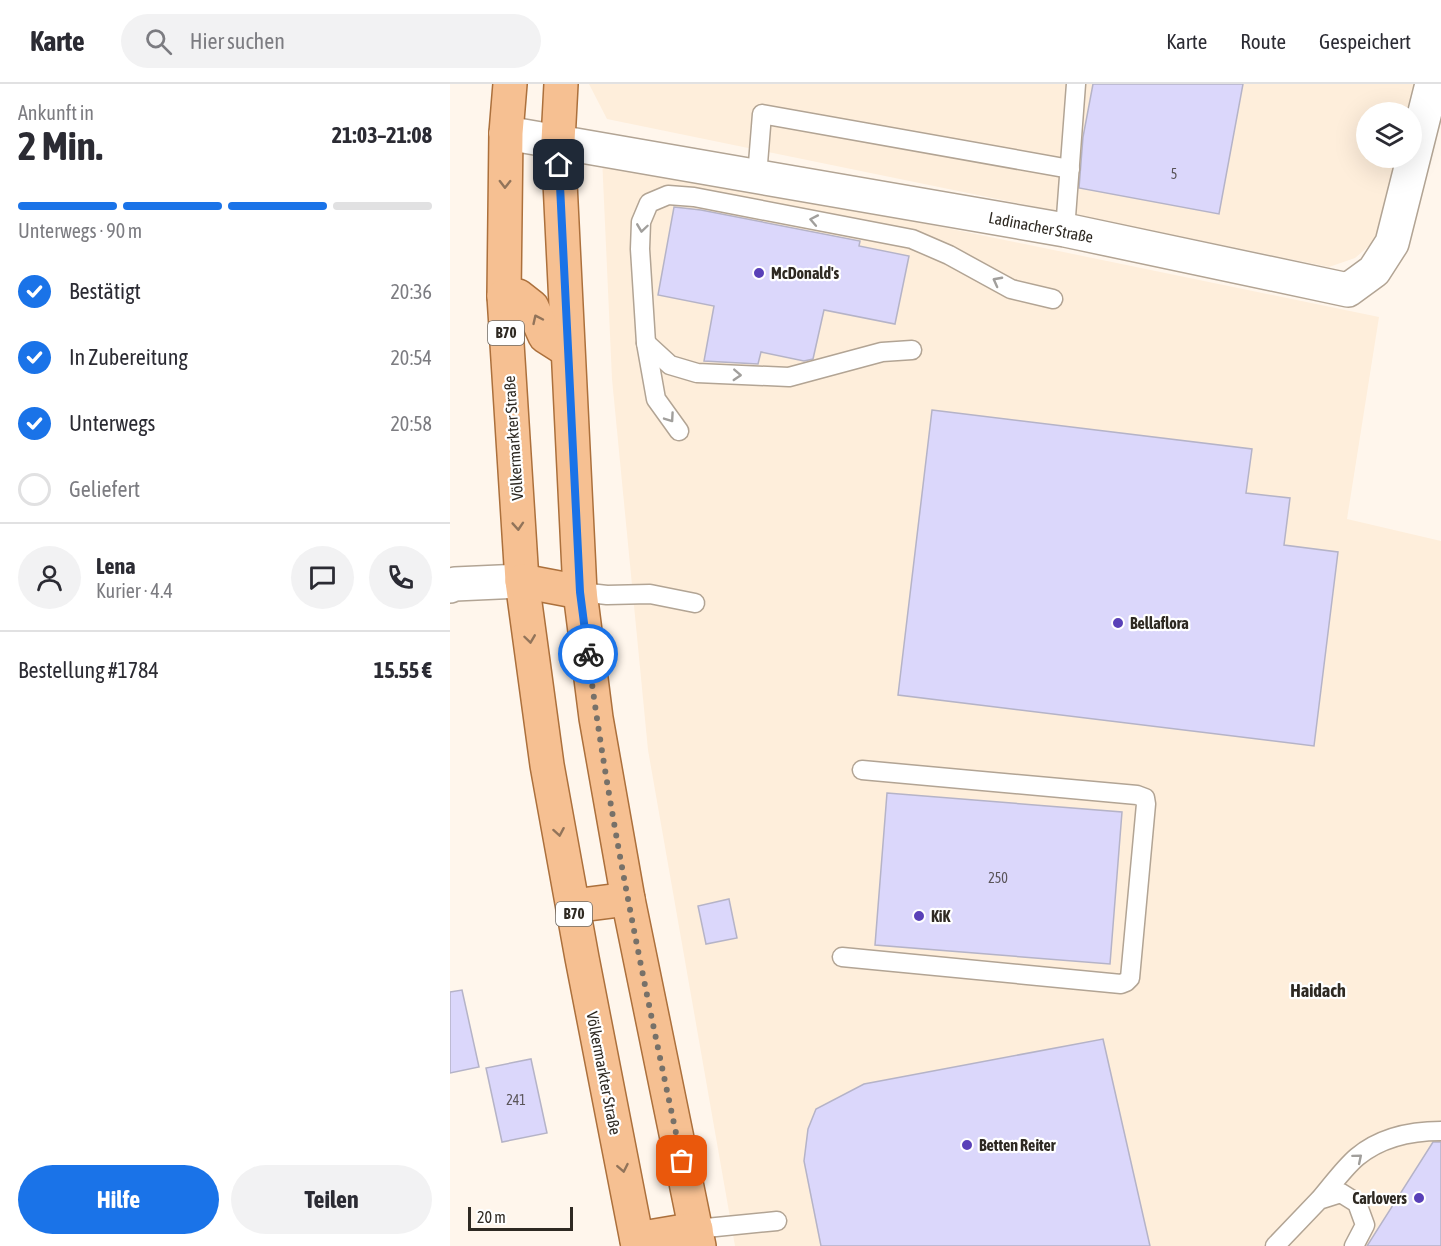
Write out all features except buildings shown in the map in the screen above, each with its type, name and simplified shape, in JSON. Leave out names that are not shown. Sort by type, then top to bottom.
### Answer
[{"type":"main road","name":"Völkermarkter Straße","points":[[510,84],[506,133],[504,296],[522,581],[547,765],[638,1243],[698,1237]]},
{"type":"main road","points":[[561,84],[558,141],[580,592],[596,718],[628,899],[698,1237]]},
{"type":"main road","points":[[504,296],[518,296],[532,307],[545,336],[567,350]]},
{"type":"main road","points":[[522,581],[580,592]]},
{"type":"main road","points":[[573,906],[628,899]]},
{"type":"street","name":"Ladinacher Straße","points":[[506,133],[1065,230],[1348,290],[1374,271],[1392,243],[1432,84]]},
{"type":"street","points":[[450,586],[522,581]]},
{"type":"lane","points":[[1065,230],[1076,84]]},
{"type":"lane","points":[[757,176],[762,114],[1070,169]]},
{"type":"lane","points":[[679,431],[656,399],[646,343],[640,249],[641,222],[649,203],[668,195],[703,199],[912,239],[949,255],[1011,289],[1053,299]]},
{"type":"lane","points":[[646,343],[670,365],[697,373],[789,377],[882,352],[912,350]]},
{"type":"lane","points":[[580,592],[607,595],[650,594],[695,603]]},
{"type":"lane","points":[[842,957],[1120,984],[1130,978],[1145,798],[1137,795],[862,770]]},
{"type":"lane","points":[[1278,1244],[1357,1157],[1386,1139],[1421,1131],[1441,1131]]},
{"type":"lane","points":[[1319,1200],[1341,1193],[1357,1203],[1365,1225],[1354,1246]]},
{"type":"lane","points":[[698,1237],[777,1221]]},
{"type":"shaded area","points":[[589,84],[1414,84],[1410,102],[1356,102],[1356,168],[1395,168],[1377,239],[1355,258],[1329,267],[607,119]]},
{"type":"shaded area","points":[[602,157],[1379,317],[1347,519],[1441,541],[1441,1246],[735,1246],[648,750],[612,379]]},
{"type":"way so far","points":[[588,654],[596,718],[628,899],[682,1161]]},
{"type":"place","name":"McDonald's","points":[[759,273]]},
{"type":"place","name":"Bellaflora","points":[[1118,623]]},
{"type":"place","name":"KiK","points":[[919,916]]},
{"type":"place","name":"Betten Reiter","points":[[967,1145]]},
{"type":"place","name":"Carlovers","points":[[1419,1198]]},
{"type":"district","name":"Haidach","points":[[1318,991]]},
{"type":"route","points":[[559,165],[580,592],[588,654]]}]
